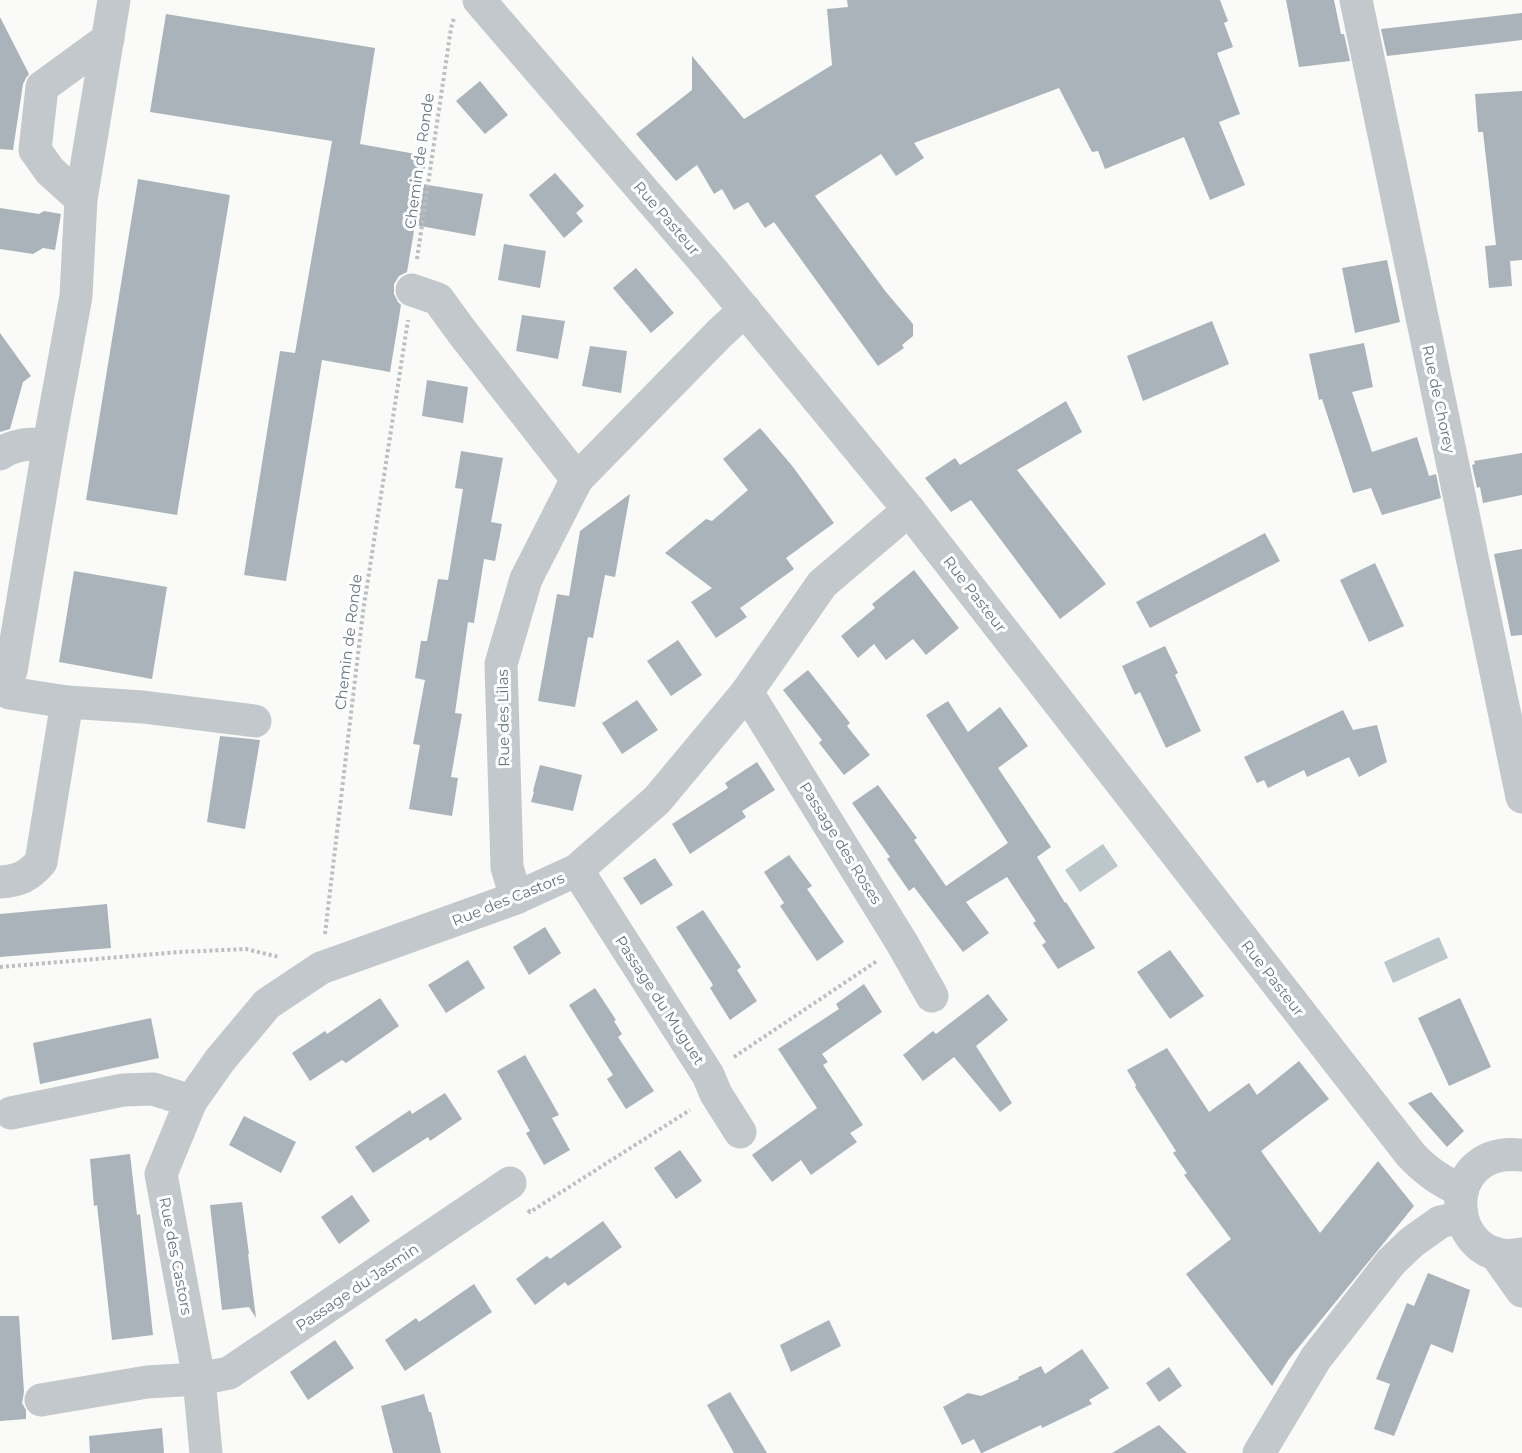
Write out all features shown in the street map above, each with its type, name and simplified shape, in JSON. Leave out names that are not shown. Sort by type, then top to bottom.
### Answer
[{"type":"street","points":[[114,0],[81,199],[76,296],[11,671],[0,684],[9,693],[67,702],[143,707],[255,721]]},
{"type":"street","name":"Rue de Chorey","points":[[1356,0],[1522,797]]},
{"type":"street","name":"Rue Pasteur","points":[[468,5],[710,268],[745,310],[909,510],[1411,1155],[1427,1172],[1447,1184],[1462,1204]]},
{"type":"street","points":[[81,199],[50,171],[35,150],[42,87],[108,39]]},
{"type":"street","points":[[412,290],[438,299],[577,479]]},
{"type":"street","name":"Rue des Lilas","points":[[516,898],[507,867],[501,664],[526,579],[577,479],[745,310]]},
{"type":"street","points":[[0,454],[8,448],[21,444],[49,444]]},
{"type":"street","name":"Rue des Castors","points":[[206,1453],[199,1379],[161,1174],[191,1101],[220,1060],[267,1005],[321,968],[516,898],[577,870],[657,800],[747,692],[822,584],[909,510]]},
{"type":"street","name":"Passage des Roses","points":[[747,692],[902,943],[932,996]]},
{"type":"street","points":[[0,882],[13,882],[31,874],[41,862],[67,702]]},
{"type":"street","name":"Passage du Muguet","points":[[577,870],[740,1132]]},
{"type":"street","points":[[11,1113],[123,1090],[153,1089],[191,1101]]},
{"type":"street","points":[[1522,1155],[1501,1155],[1480,1164],[1466,1181],[1462,1204],[1466,1229],[1484,1248],[1509,1254],[1522,1291]]},
{"type":"street","name":"Passage du Jasmin","points":[[199,1379],[228,1373],[510,1184]]},
{"type":"street","points":[[1259,1453],[1316,1358],[1391,1262],[1412,1242],[1462,1204]]},
{"type":"street","points":[[40,1400],[147,1382],[199,1379]]},
{"type":"path","name":"Chemin de Ronde","points":[[321,968],[363,612],[451,28],[468,5]]},
{"type":"path","points":[[510,1184],[530,1212],[712,1084],[902,943]]},
{"type":"path","points":[[0,968],[246,948],[321,968]]},
{"type":"shaded area","points":[[1103,844],[1118,866],[1080,892],[1065,870]]},
{"type":"shaded area","points":[[1439,937],[1448,958],[1393,983],[1384,962]]},
{"type":"building","points":[[847,0],[1220,0],[1228,21],[1224,23],[1233,47],[1217,53],[1240,114],[1219,122],[1245,185],[1210,200],[1184,137],[1105,169],[1098,151],[1092,152],[1059,88],[914,143],[924,158],[896,176],[881,154],[815,196],[886,292],[913,324],[913,336],[902,345],[904,348],[878,366],[774,222],[765,228],[748,202],[734,210],[722,189],[714,194],[697,165],[676,181],[636,134],[692,90],[692,56],[744,119],[832,65],[827,9],[848,7]]},
{"type":"building","points":[[1286,0],[1334,0],[1341,34],[1344,34],[1350,61],[1299,67]]},
{"type":"building","points":[[1522,13],[1522,40],[1387,56],[1381,29]]},
{"type":"building","points":[[166,14],[375,48],[360,144],[427,156],[422,184],[483,194],[475,236],[415,225],[407,272],[399,276],[394,284],[394,294],[401,305],[390,372],[322,360],[286,581],[244,575],[280,351],[295,353],[332,141],[150,112]]},
{"type":"building","points":[[0,17],[29,74],[23,84],[13,150],[0,149]]},
{"type":"building","points":[[480,81],[508,115],[485,134],[456,101]]},
{"type":"building","points":[[1522,91],[1522,260],[1510,261],[1512,286],[1489,288],[1485,246],[1496,245],[1483,132],[1478,132],[1475,94]]},
{"type":"building","points":[[555,173],[584,206],[576,213],[583,221],[564,238],[529,195]]},
{"type":"building","points":[[138,179],[230,195],[177,515],[86,500]]},
{"type":"building","points":[[0,208],[39,214],[44,211],[61,214],[55,250],[43,248],[33,254],[0,249]]},
{"type":"building","points":[[504,244],[546,251],[540,288],[498,280]]},
{"type":"building","points":[[1387,260],[1400,322],[1355,333],[1342,268]]},
{"type":"building","points":[[636,268],[674,313],[651,333],[613,288]]},
{"type":"building","points":[[522,315],[565,321],[558,359],[516,351]]},
{"type":"building","points":[[1212,321],[1229,364],[1143,401],[1127,356]]},
{"type":"building","points":[[0,333],[31,376],[23,382],[10,429],[0,432]]},
{"type":"building","points":[[1364,343],[1373,387],[1352,392],[1372,452],[1417,437],[1429,476],[1436,474],[1441,498],[1382,515],[1371,488],[1353,493],[1322,399],[1319,400],[1309,354]]},
{"type":"building","points":[[590,346],[627,351],[621,393],[582,386]]},
{"type":"building","points":[[427,380],[468,387],[463,423],[422,416]]},
{"type":"building","points":[[1066,401],[1082,432],[1017,470],[1106,584],[1060,619],[971,500],[951,512],[925,478],[955,458],[960,465]]},
{"type":"building","points":[[760,428],[793,467],[834,523],[786,558],[794,569],[740,608],[747,617],[716,638],[691,602],[712,588],[665,553],[706,519],[712,521],[748,490],[723,459]]},
{"type":"building","points":[[461,451],[503,458],[491,522],[502,524],[495,561],[484,559],[474,623],[468,622],[455,713],[462,714],[451,777],[458,778],[452,816],[409,809],[420,745],[413,744],[425,680],[415,678],[421,641],[427,641],[438,579],[448,580],[463,489],[455,488]]},
{"type":"building","points":[[1522,453],[1522,495],[1483,503],[1472,465],[1475,464],[1474,461]]},
{"type":"building","points":[[630,494],[615,577],[605,575],[593,638],[588,637],[575,707],[538,701],[557,594],[569,596],[580,531]]},
{"type":"building","points":[[1265,533],[1280,561],[1150,628],[1136,602]]},
{"type":"building","points":[[1522,549],[1522,635],[1511,636],[1494,554]]},
{"type":"building","points":[[1375,563],[1404,626],[1369,642],[1340,580]]},
{"type":"building","points":[[914,570],[959,628],[926,655],[913,639],[886,660],[874,644],[858,658],[841,636],[875,608],[872,604]]},
{"type":"building","points":[[74,571],[167,587],[152,679],[59,662]]},
{"type":"building","points":[[678,640],[702,675],[671,696],[647,661]]},
{"type":"building","points":[[1165,646],[1178,673],[1175,675],[1201,731],[1166,748],[1140,692],[1135,695],[1122,666]]},
{"type":"building","points":[[808,670],[850,723],[847,726],[870,755],[844,775],[819,743],[822,740],[783,690]]},
{"type":"building","points":[[637,700],[658,730],[622,754],[602,723]]},
{"type":"building","points":[[948,701],[968,732],[1000,707],[1028,746],[998,768],[1051,847],[1037,857],[1095,948],[1058,969],[1042,945],[1046,942],[1033,923],[1036,921],[1007,877],[966,902],[989,933],[963,952],[914,887],[909,891],[887,859],[890,857],[852,803],[878,785],[917,838],[914,840],[946,886],[1008,843],[926,715]]},
{"type":"building","points":[[1343,710],[1353,730],[1377,725],[1387,762],[1359,777],[1349,757],[1307,777],[1304,770],[1268,788],[1264,780],[1257,783],[1244,757]]},
{"type":"building","points":[[220,736],[260,740],[245,829],[207,822]]},
{"type":"building","points":[[757,762],[775,790],[742,811],[746,817],[690,854],[672,824],[728,788],[725,783]]},
{"type":"building","points":[[540,765],[582,775],[573,811],[531,802]]},
{"type":"building","points":[[789,855],[812,886],[807,889],[844,942],[817,961],[780,906],[784,903],[764,872]]},
{"type":"building","points":[[655,858],[673,885],[641,905],[623,878]]},
{"type":"building","points":[[107,904],[111,948],[0,957],[0,914]]},
{"type":"building","points":[[703,910],[741,967],[737,970],[757,1001],[730,1020],[710,988],[713,985],[676,927]]},
{"type":"building","points":[[545,927],[561,953],[529,975],[513,947]]},
{"type":"building","points":[[1170,950],[1204,996],[1170,1019],[1137,972]]},
{"type":"building","points":[[468,960],[485,988],[446,1013],[428,985]]},
{"type":"building","points":[[864,984],[882,1012],[822,1054],[828,1062],[823,1065],[863,1125],[850,1133],[857,1142],[811,1175],[801,1160],[772,1182],[752,1155],[817,1108],[778,1049],[839,1009],[836,1004]]},
{"type":"building","points":[[595,988],[616,1020],[614,1021],[622,1034],[618,1037],[654,1091],[626,1109],[607,1079],[613,1075],[569,1005]]},
{"type":"building","points":[[988,994],[1008,1020],[976,1046],[1012,1103],[1000,1112],[954,1057],[923,1081],[903,1055],[933,1031],[936,1034]]},
{"type":"building","points":[[380,998],[399,1026],[346,1063],[342,1060],[310,1081],[292,1053],[325,1031],[327,1034]]},
{"type":"building","points":[[1460,998],[1491,1067],[1449,1086],[1418,1018]]},
{"type":"building","points":[[151,1018],[159,1058],[40,1084],[33,1043]]},
{"type":"building","points":[[1167,1048],[1209,1112],[1249,1083],[1257,1095],[1299,1061],[1329,1099],[1261,1151],[1320,1233],[1378,1161],[1414,1206],[1289,1359],[1272,1386],[1186,1274],[1231,1239],[1184,1175],[1187,1173],[1173,1153],[1176,1151],[1135,1087],[1127,1070]]},
{"type":"building","points":[[525,1055],[559,1115],[552,1118],[570,1150],[544,1165],[526,1133],[530,1131],[497,1071]]},
{"type":"building","points":[[1431,1092],[1464,1131],[1447,1147],[1408,1103]]},
{"type":"building","points":[[445,1093],[462,1119],[430,1141],[428,1137],[373,1173],[355,1147],[410,1110],[412,1114]]},
{"type":"building","points":[[244,1116],[296,1142],[281,1173],[229,1145]]},
{"type":"building","points":[[680,1150],[702,1181],[676,1199],[654,1168]]},
{"type":"building","points":[[130,1154],[137,1215],[140,1214],[153,1335],[112,1340],[90,1159]]},
{"type":"building","points":[[352,1195],[370,1221],[339,1244],[321,1217]]},
{"type":"building","points":[[242,1202],[256,1318],[249,1307],[222,1310],[210,1205]]},
{"type":"building","points":[[603,1221],[622,1247],[568,1286],[565,1282],[535,1305],[516,1279],[547,1256],[550,1259]]},
{"type":"building","points":[[1428,1273],[1470,1290],[1453,1353],[1431,1344],[1394,1436],[1374,1429],[1390,1384],[1376,1379],[1407,1303],[1414,1306]]},
{"type":"building","points":[[474,1284],[492,1312],[405,1371],[385,1340],[416,1318],[419,1322]]},
{"type":"building","points":[[0,1316],[19,1316],[24,1392],[22,1403],[26,1410],[26,1419],[0,1421]]},
{"type":"building","points":[[829,1320],[841,1346],[791,1372],[780,1345]]},
{"type":"building","points":[[335,1340],[354,1368],[308,1400],[290,1372]]},
{"type":"building","points":[[1082,1349],[1109,1388],[1089,1400],[1092,1404],[982,1453],[974,1439],[962,1445],[943,1407],[968,1393],[981,1396],[1041,1366],[1045,1374]]},
{"type":"building","points":[[1169,1367],[1182,1386],[1159,1402],[1146,1383]]},
{"type":"building","points":[[730,1392],[767,1453],[734,1453],[707,1405]]},
{"type":"building","points":[[424,1394],[441,1453],[393,1453],[381,1406]]},
{"type":"building","points":[[1159,1425],[1187,1453],[1112,1453]]},
{"type":"building","points":[[162,1428],[164,1453],[90,1453],[89,1436]]}]
